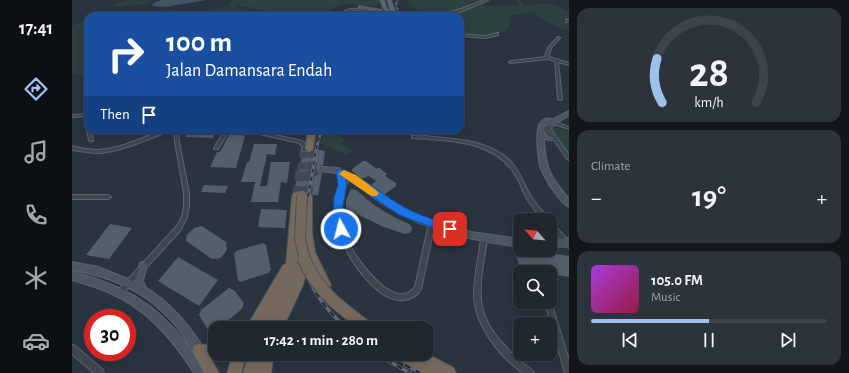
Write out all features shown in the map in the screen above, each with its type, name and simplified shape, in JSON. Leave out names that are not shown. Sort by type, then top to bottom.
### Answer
[{"type":"highway","points":[[309,149],[312,134]]},
{"type":"highway","points":[[302,196],[310,252],[313,262],[326,287],[337,303],[355,321]]},
{"type":"highway","points":[[270,321],[287,284],[291,270],[302,196]]},
{"type":"highway","points":[[302,196],[300,238],[306,267],[315,282],[324,292],[336,304],[359,321]]},
{"type":"highway","points":[[280,321],[299,280],[302,270],[307,232]]},
{"type":"highway","points":[[255,321],[275,290],[292,256]]},
{"type":"highway","points":[[199,351],[208,352]]},
{"type":"highway","points":[[199,351],[212,373]]},
{"type":"highway","points":[[234,373],[238,361]]},
{"type":"highway","points":[[250,373],[254,361]]},
{"type":"highway","points":[[264,373],[266,361]]},
{"type":"highway","points":[[407,361],[426,373]]},
{"type":"highway","points":[[415,361],[436,373]]},
{"type":"highway","points":[[427,361],[449,373]]},
{"type":"main road","points":[[382,0],[385,8],[390,12]]},
{"type":"main road","points":[[388,0],[392,12]]},
{"type":"main road","points":[[392,0],[394,12]]},
{"type":"street","points":[[448,12],[460,10],[475,3],[487,0]]},
{"type":"street","points":[[343,12],[353,10],[366,12]]},
{"type":"street","points":[[464,35],[486,37],[497,34]]},
{"type":"street","points":[[547,57],[550,48],[559,38]]},
{"type":"street","points":[[541,55],[569,64]]},
{"type":"street","points":[[511,62],[547,57]]},
{"type":"street","points":[[556,61],[560,99]]},
{"type":"street","points":[[569,113],[551,123],[543,124],[541,127],[540,158],[550,182],[569,204]]},
{"type":"street","points":[[72,116],[84,115]]},
{"type":"street","points":[[551,123],[569,128]]},
{"type":"street","points":[[543,164],[545,130],[551,123]]},
{"type":"street","points":[[551,123],[549,128],[550,131],[569,158]]},
{"type":"street","points":[[545,130],[561,148]]},
{"type":"street","points":[[90,134],[91,140]]},
{"type":"street","points":[[72,148],[91,152],[118,149],[157,134]]},
{"type":"street","points":[[121,291],[178,229],[184,220],[188,197],[177,134]]},
{"type":"street","points":[[216,148],[225,134]]},
{"type":"street","points":[[265,134],[300,142],[309,149]]},
{"type":"street","points":[[414,137],[462,141],[484,147],[497,154],[512,166],[529,198],[541,213]]},
{"type":"street","points":[[544,137],[551,138]]},
{"type":"street","points":[[322,169],[338,171],[348,176],[392,206],[412,216],[484,239],[513,242]]},
{"type":"street","points":[[338,171],[343,185]]},
{"type":"street","points":[[348,176],[339,197],[338,213],[341,229],[348,248],[354,258],[376,285],[395,297],[414,294],[418,289],[432,223]]},
{"type":"street","points":[[72,197],[108,197]]},
{"type":"street","points":[[557,232],[568,243]]},
{"type":"street","points":[[484,239],[477,285],[478,307],[480,314],[489,333],[505,352],[530,373]]},
{"type":"street","points":[[557,244],[568,243]]},
{"type":"street","points":[[72,266],[107,274],[142,291],[168,310],[181,324],[199,351]]},
{"type":"street","points":[[142,291],[139,283],[143,266]]},
{"type":"street","points":[[72,276],[99,282],[121,291],[143,305],[160,319],[192,358],[200,373]]},
{"type":"street","points":[[550,309],[569,373]]},
{"type":"street","points":[[72,349],[100,373]]},
{"type":"green space","points":[[127,0],[155,0],[147,4],[114,7],[118,3]]},
{"type":"green space","points":[[232,0],[246,0],[242,2],[248,0],[380,0],[380,2],[375,6],[341,4],[325,12],[256,10],[249,7],[240,7],[238,3],[238,9],[247,8],[246,12],[202,12],[229,5]]},
{"type":"green space","points":[[407,0],[492,0],[484,3],[485,6],[519,5],[516,0],[520,0],[523,5],[555,4],[565,11],[569,10],[569,19],[561,20],[569,24],[569,30],[558,28],[532,12],[509,16],[510,26],[499,33],[479,36],[464,35],[464,12],[420,12],[419,10],[409,7]]},
{"type":"green space","points":[[162,10],[184,12],[156,12]]},
{"type":"green space","points":[[84,21],[84,76],[72,73],[72,26]]},
{"type":"green space","points":[[555,127],[569,132],[569,153],[552,131],[551,128]]},
{"type":"green space","points":[[323,134],[339,134],[345,140],[340,143],[353,151],[346,155],[320,143]]},
{"type":"water","points":[[162,0],[206,0],[166,7],[152,6],[155,2]]},
{"type":"building","points":[[359,5],[382,9],[384,12],[375,12],[357,8]]},
{"type":"building","points":[[187,134],[214,134],[213,138],[185,137]]},
{"type":"building","points":[[238,134],[245,136],[236,168],[210,167],[217,152],[220,152],[229,135]]},
{"type":"building","points":[[254,144],[277,144],[275,155],[267,154],[260,186],[267,186],[271,162],[290,162],[287,183],[281,182],[278,202],[251,202],[255,182],[241,182]]},
{"type":"building","points":[[315,149],[325,151],[323,166],[318,168],[319,172],[322,173],[318,195],[313,195],[310,192],[303,190],[294,191],[303,152],[309,154]]},
{"type":"building","points":[[363,161],[366,161],[377,169],[378,167],[387,174],[385,176],[396,183],[396,186],[384,195],[372,187],[371,185],[376,181],[369,176],[362,179],[352,171],[352,169]]},
{"type":"building","points":[[204,185],[228,186],[225,193],[201,192]]},
{"type":"building","points":[[351,189],[356,190],[374,205],[409,224],[412,227],[410,233],[405,234],[384,227],[346,209],[346,200]]},
{"type":"building","points":[[261,209],[287,210],[285,228],[258,227]]},
{"type":"building","points":[[110,224],[132,228],[109,259],[86,255]]},
{"type":"building","points":[[202,226],[226,242],[227,250],[221,258],[212,259],[186,241],[187,235],[194,228]]},
{"type":"building","points":[[263,243],[266,245],[271,270],[268,273],[240,282],[238,280],[234,254],[236,251]]},
{"type":"building","points":[[557,254],[569,256],[569,277],[557,275],[557,265],[519,265],[517,257],[557,257]]},
{"type":"building","points":[[178,257],[218,280],[199,306],[158,281]]},
{"type":"building","points":[[229,288],[234,290],[244,303],[242,309],[227,321],[208,321],[208,330],[199,315],[201,310]]},
{"type":"tunnel","points":[[310,170],[313,148]]},
{"type":"tunnel","points":[[301,170],[304,150]]},
{"type":"tunnel","points":[[311,163],[322,169]]},
{"type":"tunnel","points":[[297,196],[301,169]]},
{"type":"tunnel","points":[[307,196],[310,169]]},
{"type":"tunnel","points":[[310,174],[322,169]]},
{"type":"railway","points":[[397,0],[396,6],[398,12]]},
{"type":"railway","points":[[303,260],[302,240],[304,220],[316,149],[321,134]]},
{"type":"railway","points":[[303,259],[305,269],[318,297],[339,321]]},
{"type":"railway","points":[[389,361],[410,373]]},
{"type":"railway","points":[[405,365],[420,373]]},
{"type":"slow traffic","points":[[344,174],[353,178],[374,193]]},
{"type":"route","points":[[341,229],[338,204],[343,180],[340,172],[353,178],[392,206],[403,212],[450,229]]}]
